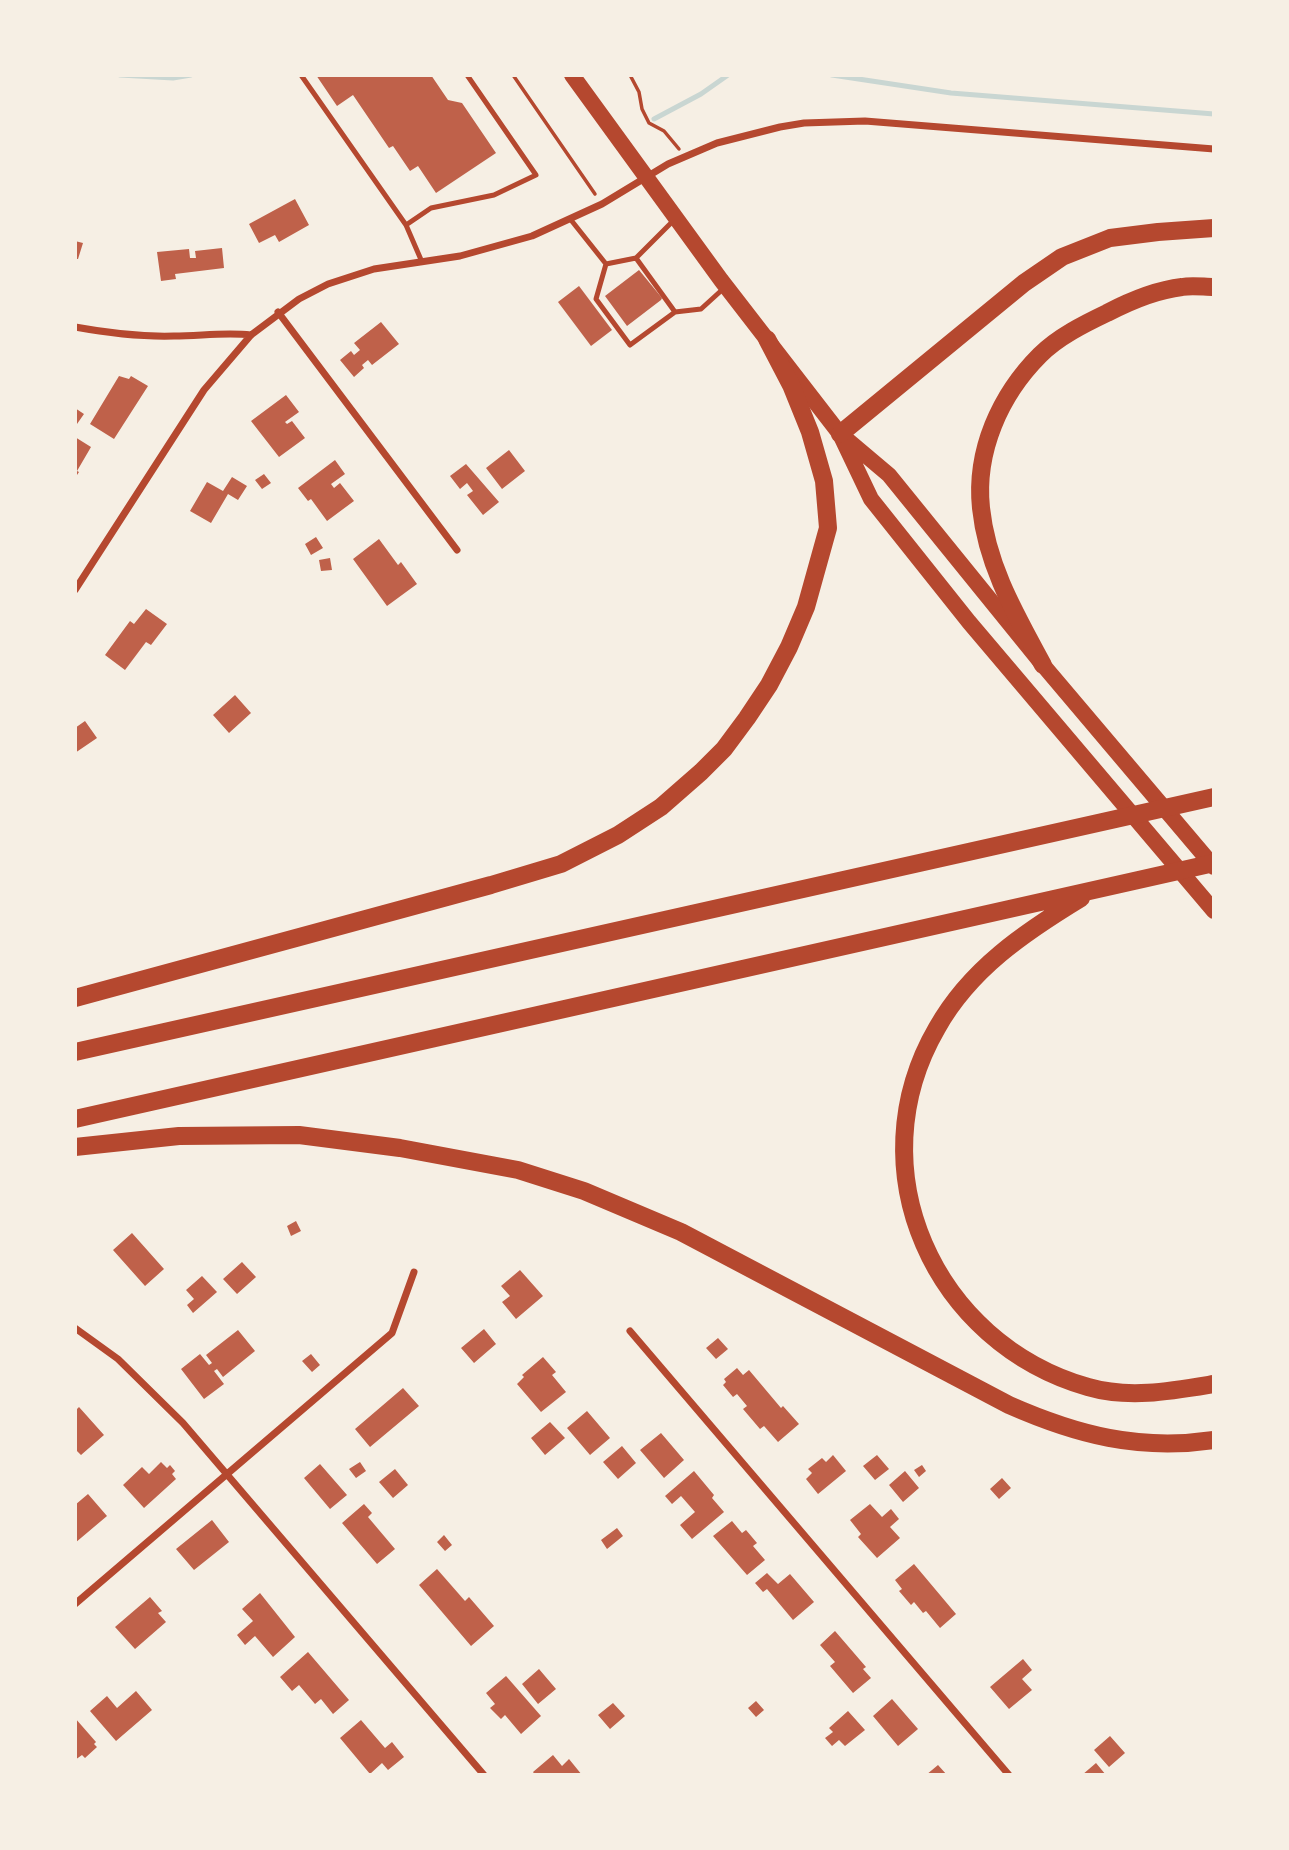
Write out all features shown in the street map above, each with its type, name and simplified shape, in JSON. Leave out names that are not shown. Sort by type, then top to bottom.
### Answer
[{"type":"highway","points":[[839,434],[1024,283],[1062,257],[1110,238],[1214,228]]},
{"type":"highway","points":[[1043,665],[1004,592],[988,547],[981,507],[982,463],[993,424],[1011,388],[1041,354],[1083,325],[1129,301],[1182,286],[1214,288]]},
{"type":"highway","points":[[75,998],[561,864],[618,835],[661,807],[701,772],[724,749],[747,718],[769,685],[789,647],[806,607],[828,528],[824,481],[810,432],[791,385],[767,339]]},
{"type":"highway","points":[[75,1052],[1214,797]]},
{"type":"highway","points":[[75,1119],[1214,865]]},
{"type":"highway","points":[[1096,890],[1040,924],[988,964],[960,994],[936,1029],[923,1056],[911,1093],[905,1127],[905,1174],[913,1217],[934,1266],[958,1302],[982,1329],[1013,1353],[1052,1374],[1090,1388],[1130,1394],[1214,1384]]},
{"type":"highway","points":[[75,1147],[179,1136],[299,1135],[400,1149],[517,1170],[584,1191],[681,1232],[1009,1405],[1045,1421],[1099,1437],[1138,1443],[1181,1444],[1214,1440]]},
{"type":"main road","points":[[572,75],[644,177],[839,434],[871,499],[969,622],[1214,911]]},
{"type":"main road","points":[[839,434],[889,475],[1043,665],[1214,865]]},
{"type":"street","points":[[75,590],[185,417],[204,390],[251,335],[278,312],[318,289],[352,275],[396,264],[460,256],[498,247],[571,220],[684,156],[726,141],[780,127],[831,121],[892,123],[1214,149]]},
{"type":"street","points":[[278,312],[457,551]]},
{"type":"street","points":[[75,327],[138,335],[251,335]]},
{"type":"street","points":[[75,1604],[392,1333],[414,1272]]},
{"type":"street","points":[[75,1328],[118,1359],[183,1423],[484,1775]]},
{"type":"street","points":[[630,1331],[1009,1775]]},
{"type":"lane","points":[[301,75],[406,225],[422,262]]},
{"type":"lane","points":[[406,225],[431,208],[494,195],[537,176],[467,75]]},
{"type":"lane","points":[[606,264],[636,258],[676,219]]},
{"type":"lane","points":[[571,220],[606,264]]},
{"type":"lane","points":[[636,258],[675,312]]},
{"type":"lane","points":[[606,264],[596,299],[630,345],[675,312],[701,309],[726,286]]},
{"type":"path","points":[[513,75],[595,194]]},
{"type":"path","points":[[630,75],[639,92],[642,109],[649,123],[664,131],[671,139]]},
{"type":"building","points":[[316,75],[431,75],[448,100],[462,103],[496,153],[436,193],[418,166],[410,171],[393,146],[389,148],[353,95],[337,106]]},
{"type":"building","points":[[295,199],[309,225],[279,242],[275,235],[259,243],[249,224]]},
{"type":"building","points":[[75,241],[83,243],[78,259],[75,259]]},
{"type":"building","points":[[222,248],[224,268],[175,274],[176,279],[161,281],[157,252],[189,249],[190,258],[196,258],[195,251]]},
{"type":"building","points":[[639,270],[662,298],[627,326],[605,296]]},
{"type":"building","points":[[579,286],[612,330],[591,346],[558,302]]},
{"type":"building","points":[[381,322],[399,344],[372,365],[368,360],[354,377],[340,360],[351,351],[354,355],[360,350],[354,343]]},
{"type":"building","points":[[119,376],[129,379],[131,376],[148,386],[114,439],[90,424]]},
{"type":"building","points":[[286,395],[299,412],[285,422],[287,424],[292,421],[305,438],[279,457],[251,421]]},
{"type":"building","points":[[75,408],[84,414],[77,424],[75,423]]},
{"type":"building","points":[[75,437],[91,447],[75,478]]},
{"type":"building","points":[[509,450],[525,471],[502,489],[486,468]]},
{"type":"building","points":[[335,460],[345,474],[331,484],[334,488],[340,483],[354,501],[327,521],[311,499],[308,501],[298,488]]},
{"type":"building","points":[[466,464],[499,502],[483,515],[467,495],[473,491],[467,483],[460,489],[450,476]]},
{"type":"building","points":[[264,474],[271,483],[262,489],[255,480]]},
{"type":"building","points":[[232,477],[247,486],[238,500],[228,494],[211,523],[190,511],[207,482],[223,491]]},
{"type":"building","points":[[316,537],[323,548],[311,555],[305,544]]},
{"type":"building","points":[[379,539],[398,565],[401,562],[417,584],[387,606],[353,559]]},
{"type":"building","points":[[330,558],[332,570],[321,571],[319,560]]},
{"type":"building","points":[[146,609],[167,624],[151,645],[146,642],[125,670],[105,655],[130,621],[134,624]]},
{"type":"building","points":[[235,695],[251,713],[229,733],[213,715]]},
{"type":"building","points":[[85,721],[97,738],[75,753],[75,728]]},
{"type":"building","points":[[296,1221],[301,1231],[291,1236],[287,1226]]},
{"type":"building","points":[[132,1233],[164,1269],[145,1286],[113,1250]]},
{"type":"building","points":[[242,1262],[256,1277],[237,1294],[223,1279]]},
{"type":"building","points":[[520,1270],[543,1296],[516,1319],[502,1302],[510,1296],[501,1286]]},
{"type":"building","points":[[202,1276],[217,1292],[193,1313],[187,1305],[194,1299],[186,1290]]},
{"type":"building","points":[[484,1329],[496,1344],[474,1363],[461,1348]]},
{"type":"building","points":[[238,1330],[255,1351],[223,1377],[217,1369],[214,1371],[224,1384],[204,1399],[181,1369],[200,1354],[209,1365],[212,1363],[206,1355]]},
{"type":"building","points":[[718,1338],[728,1349],[716,1359],[706,1348]]},
{"type":"building","points":[[311,1354],[320,1365],[312,1372],[302,1361]]},
{"type":"building","points":[[543,1357],[556,1372],[552,1375],[566,1392],[541,1412],[517,1384],[524,1377],[522,1375]]},
{"type":"building","points":[[737,1368],[743,1375],[749,1370],[781,1408],[783,1406],[799,1424],[778,1442],[764,1426],[760,1429],[743,1409],[747,1406],[737,1394],[733,1397],[723,1385],[726,1382],[724,1379]]},
{"type":"building","points":[[403,1388],[419,1406],[370,1447],[355,1429]]},
{"type":"building","points":[[79,1407],[104,1435],[81,1455],[75,1449],[75,1411]]},
{"type":"building","points":[[587,1411],[610,1438],[590,1455],[567,1428]]},
{"type":"building","points":[[550,1422],[565,1438],[545,1455],[531,1438]]},
{"type":"building","points":[[661,1433],[684,1460],[664,1478],[640,1450]]},
{"type":"building","points":[[622,1446],[636,1463],[618,1479],[603,1462]]},
{"type":"building","points":[[833,1455],[846,1471],[818,1494],[806,1479],[812,1473],[808,1469],[822,1458],[826,1462]]},
{"type":"building","points":[[877,1455],[889,1469],[875,1480],[863,1466]]},
{"type":"building","points":[[161,1462],[167,1468],[170,1465],[175,1471],[172,1474],[176,1479],[144,1508],[123,1485],[142,1467],[149,1474]]},
{"type":"building","points":[[360,1462],[366,1471],[356,1478],[349,1469]]},
{"type":"building","points":[[320,1464],[347,1495],[330,1509],[304,1478]]},
{"type":"building","points":[[922,1465],[926,1471],[919,1477],[914,1470]]},
{"type":"building","points":[[395,1469],[408,1485],[393,1498],[379,1482]]},
{"type":"building","points":[[694,1471],[724,1512],[692,1539],[680,1525],[695,1512],[681,1496],[672,1504],[665,1496]]},
{"type":"building","points":[[905,1471],[919,1488],[903,1502],[889,1485]]},
{"type":"building","points":[[1002,1478],[1011,1488],[999,1499],[990,1489]]},
{"type":"building","points":[[88,1494],[107,1516],[75,1543],[75,1505]]},
{"type":"building","points":[[364,1504],[372,1513],[368,1517],[395,1549],[377,1564],[342,1523]]},
{"type":"building","points":[[870,1504],[882,1517],[891,1509],[899,1519],[890,1527],[900,1538],[877,1558],[858,1537],[861,1534],[850,1520]]},
{"type":"building","points":[[212,1520],[229,1542],[194,1570],[176,1549]]},
{"type":"building","points":[[732,1521],[742,1533],[746,1530],[757,1543],[753,1546],[765,1560],[747,1575],[713,1536]]},
{"type":"building","points":[[617,1528],[623,1536],[607,1549],[601,1540]]},
{"type":"building","points":[[444,1535],[452,1545],[445,1551],[437,1542]]},
{"type":"building","points":[[914,1564],[956,1614],[940,1628],[926,1611],[923,1613],[914,1602],[911,1605],[899,1591],[902,1589],[895,1580]]},
{"type":"building","points":[[437,1569],[465,1601],[469,1597],[494,1626],[471,1646],[419,1585]]},
{"type":"building","points":[[767,1573],[778,1584],[790,1574],[814,1602],[793,1620],[767,1589],[763,1592],[755,1583]]},
{"type":"building","points":[[260,1593],[295,1637],[273,1657],[255,1636],[245,1645],[237,1635],[253,1621],[242,1609]]},
{"type":"building","points":[[150,1597],[162,1611],[158,1613],[166,1622],[135,1649],[115,1627]]},
{"type":"building","points":[[835,1631],[866,1667],[863,1669],[871,1678],[853,1693],[830,1666],[835,1662],[820,1645]]},
{"type":"building","points":[[308,1652],[349,1700],[333,1714],[321,1699],[315,1704],[299,1685],[292,1691],[280,1677]]},
{"type":"building","points":[[1023,1659],[1032,1670],[1022,1679],[1032,1690],[1009,1709],[990,1687]]},
{"type":"building","points":[[539,1669],[556,1689],[538,1704],[522,1684]]},
{"type":"building","points":[[506,1676],[541,1716],[521,1734],[505,1715],[501,1719],[490,1708],[495,1704],[486,1693]]},
{"type":"building","points":[[136,1691],[152,1710],[116,1741],[90,1711],[107,1696],[117,1708]]},
{"type":"building","points":[[892,1699],[918,1729],[898,1746],[873,1716]]},
{"type":"building","points":[[756,1701],[764,1710],[756,1717],[748,1708]]},
{"type":"building","points":[[613,1703],[625,1716],[610,1729],[598,1715]]},
{"type":"building","points":[[848,1711],[865,1730],[845,1746],[839,1740],[832,1746],[825,1738],[833,1732],[829,1728]]},
{"type":"building","points":[[75,1718],[96,1742],[94,1744],[97,1747],[85,1758],[82,1755],[75,1760]]},
{"type":"building","points":[[361,1720],[385,1748],[392,1742],[404,1757],[388,1770],[382,1763],[370,1774],[340,1738]]},
{"type":"building","points":[[1110,1736],[1125,1753],[1109,1767],[1094,1750]]},
{"type":"building","points":[[553,1755],[562,1766],[569,1759],[582,1775],[535,1775],[533,1772]]},
{"type":"building","points":[[1096,1763],[1106,1775],[1082,1775]]},
{"type":"building","points":[[938,1765],[947,1775],[926,1775]]},
{"type":"waterway","points":[[120,75],[173,78],[191,75]]},
{"type":"waterway","points":[[654,119],[701,94],[728,75]]},
{"type":"waterway","points":[[832,75],[951,93],[1214,114]]}]
